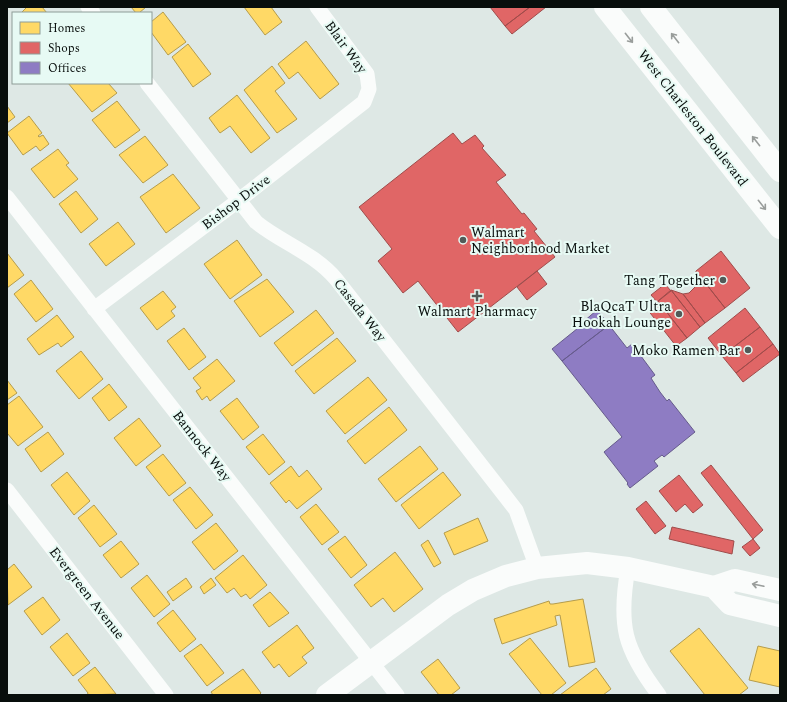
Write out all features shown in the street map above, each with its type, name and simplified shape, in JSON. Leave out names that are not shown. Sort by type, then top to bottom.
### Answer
[{"type":"main road","name":"West Charleston Boulevard","points":[[605,7],[780,228]]},
{"type":"main road","points":[[651,7],[780,171]]},
{"type":"main road","points":[[327,695],[448,605],[474,590],[506,576],[537,568],[587,563],[628,568],[714,587],[735,580],[780,590]]},
{"type":"main road","points":[[714,587],[730,604],[780,616]]},
{"type":"main road","points":[[750,609],[780,608]]},
{"type":"street","name":"Blair Way","points":[[317,7],[364,69],[369,89]]},
{"type":"street","name":"Casada Way","points":[[148,84],[256,222],[267,231],[315,258],[336,279],[516,510],[537,568]]},
{"type":"street","name":"Bishop Drive","points":[[94,308],[239,200],[360,106],[368,96],[369,89]]},
{"type":"street","name":"Bannock Way","points":[[7,197],[397,695]]},
{"type":"street","name":"Evergreen Avenue","points":[[7,490],[166,695]]},
{"type":"street","points":[[628,568],[623,596],[622,616],[626,637],[637,666],[659,695]]},
{"type":"building: Homes","points":[[27,7],[42,7],[46,12],[22,12]]},
{"type":"building: Homes","points":[[131,7],[146,7],[140,12],[135,12]]},
{"type":"building: Homes","points":[[244,7],[271,7],[282,22],[265,35]]},
{"type":"building: Homes","points":[[163,12],[186,42],[168,55],[152,33],[152,21]]},
{"type":"building: Homes","points":[[306,41],[339,84],[320,99],[298,72],[289,79],[278,64]]},
{"type":"building: Homes","points":[[188,44],[211,74],[193,87],[172,57]]},
{"type":"building: Homes","points":[[272,66],[285,83],[275,91],[297,119],[277,133],[244,90]]},
{"type":"building: Homes","points":[[69,84],[109,84],[117,93],[92,112]]},
{"type":"building: Homes","points":[[237,95],[270,138],[251,153],[230,126],[220,133],[209,118]]},
{"type":"building: Homes","points":[[117,101],[140,130],[115,148],[92,120]]},
{"type":"building: Homes","points":[[7,106],[15,117],[7,123]]},
{"type":"building: Homes","points":[[29,116],[42,133],[38,136],[43,135],[49,144],[40,151],[36,146],[23,155],[7,133]]},
{"type":"building: Homes","points":[[145,136],[168,165],[143,183],[119,155]]},
{"type":"building: Homes","points":[[58,149],[69,163],[66,165],[78,179],[54,198],[31,169]]},
{"type":"building: Homes","points":[[173,174],[200,208],[166,233],[140,197]]},
{"type":"building: Homes","points":[[76,191],[98,219],[81,233],[59,204]]},
{"type":"building: Homes","points":[[118,222],[135,244],[106,266],[89,244]]},
{"type":"building: Homes","points":[[237,240],[262,275],[230,299],[204,264]]},
{"type":"building: Homes","points":[[7,253],[24,275],[7,288]]},
{"type":"building: Homes","points":[[267,279],[294,312],[260,337],[234,301]]},
{"type":"building: Homes","points":[[31,280],[53,309],[36,322],[14,294]]},
{"type":"building: Homes","points":[[163,291],[176,307],[171,311],[175,316],[157,330],[140,308]]},
{"type":"building: Homes","points":[[316,310],[334,333],[292,366],[274,343]]},
{"type":"building: Homes","points":[[57,315],[74,337],[61,347],[58,343],[39,355],[27,339]]},
{"type":"building: Homes","points":[[184,328],[206,357],[189,370],[167,341]]},
{"type":"building: Homes","points":[[337,338],[356,361],[314,394],[295,371]]},
{"type":"building: Homes","points":[[81,351],[103,379],[79,399],[56,371]]},
{"type":"building: Homes","points":[[217,359],[235,381],[210,401],[207,396],[202,400],[196,391],[201,388],[193,378]]},
{"type":"building: Homes","points":[[368,377],[387,400],[345,434],[326,411]]},
{"type":"building: Homes","points":[[7,380],[17,393],[7,400]]},
{"type":"building: Homes","points":[[109,384],[127,407],[109,421],[92,398]]},
{"type":"building: Homes","points":[[19,396],[43,427],[18,446],[7,433],[7,405]]},
{"type":"building: Homes","points":[[237,398],[259,427],[243,440],[220,411]]},
{"type":"building: Homes","points":[[389,407],[407,430],[365,464],[347,441]]},
{"type":"building: Homes","points":[[139,418],[161,446],[136,466],[114,438]]},
{"type":"building: Homes","points":[[48,432],[64,454],[41,472],[25,449]]},
{"type":"building: Homes","points":[[263,434],[285,462],[269,475],[246,447]]},
{"type":"building: Homes","points":[[420,446],[438,469],[396,502],[378,479]]},
{"type":"building: Homes","points":[[163,454],[186,483],[169,496],[146,467]]},
{"type":"building: Homes","points":[[291,466],[299,477],[307,470],[322,489],[297,509],[289,500],[286,503],[270,483]]},
{"type":"building: Homes","points":[[67,472],[90,501],[74,515],[51,485]]},
{"type":"building: Homes","points":[[443,472],[461,495],[419,529],[401,505]]},
{"type":"building: Homes","points":[[190,487],[213,515],[196,529],[173,500]]},
{"type":"building: Homes","points":[[316,504],[339,532],[322,545],[300,517]]},
{"type":"building: Homes","points":[[94,505],[117,534],[100,547],[78,518]]},
{"type":"building: Homes","points":[[478,518],[488,541],[454,555],[444,533]]},
{"type":"building: Homes","points":[[216,523],[238,551],[214,570],[192,542]]},
{"type":"building: Homes","points":[[345,536],[367,565],[351,578],[328,549]]},
{"type":"building: Homes","points":[[428,540],[441,563],[434,567],[421,545]]},
{"type":"building: Homes","points":[[121,541],[139,564],[121,578],[103,555]]},
{"type":"building: Homes","points":[[395,552],[423,589],[394,612],[383,598],[371,607],[354,585]]},
{"type":"building: Homes","points":[[243,555],[267,585],[250,599],[246,594],[241,597],[234,588],[227,593],[215,578]]},
{"type":"building: Homes","points":[[14,564],[32,587],[8,605],[7,570]]},
{"type":"building: Homes","points":[[147,575],[170,604],[154,617],[131,588]]},
{"type":"building: Homes","points":[[186,578],[192,587],[173,601],[167,592]]},
{"type":"building: Homes","points":[[211,578],[216,585],[204,594],[200,587]]},
{"type":"building: Homes","points":[[270,592],[289,613],[269,627],[253,605]]},
{"type":"building: Homes","points":[[43,597],[60,620],[42,635],[24,611]]},
{"type":"building: Homes","points":[[583,599],[595,662],[569,667],[560,615],[555,616],[557,625],[502,644],[494,619],[549,601],[550,604],[553,604]]},
{"type":"building: Homes","points":[[173,610],[196,639],[180,652],[157,623]]},
{"type":"building: Homes","points":[[297,625],[314,648],[302,657],[307,663],[289,677],[279,664],[274,668],[262,652]]},
{"type":"building: Homes","points":[[699,628],[748,688],[739,695],[705,695],[670,651]]},
{"type":"building: Homes","points":[[67,633],[90,663],[73,676],[50,647]]},
{"type":"building: Homes","points":[[530,638],[566,683],[551,695],[542,695],[509,654]]},
{"type":"building: Homes","points":[[201,644],[224,673],[207,686],[184,656]]},
{"type":"building: Homes","points":[[758,646],[780,651],[780,687],[749,680]]},
{"type":"building: Homes","points":[[438,659],[460,688],[451,695],[439,695],[421,672]]},
{"type":"building: Homes","points":[[95,667],[116,694],[87,695],[88,693],[78,680]]},
{"type":"building: Homes","points":[[596,668],[611,689],[603,695],[560,695]]},
{"type":"building: Homes","points":[[243,669],[261,693],[259,695],[213,695],[211,692]]},
{"type":"building: Shops","points":[[490,7],[530,7],[505,26]]},
{"type":"building: Shops","points":[[530,7],[546,7],[512,34],[505,26]]},
{"type":"building: Shops","name":"Walmart Neighborhood Market","points":[[453,133],[462,144],[475,135],[484,146],[482,148],[506,175],[496,182],[522,214],[524,213],[537,229],[534,231],[555,257],[458,332],[418,281],[403,293],[378,261],[392,249],[359,207]]},
{"type":"building: Shops","name":"Tang Together","points":[[721,251],[750,288],[725,308],[696,271]]},
{"type":"building: Shops","points":[[537,271],[547,284],[527,300],[517,287]]},
{"type":"building: Shops","points":[[696,271],[725,308],[705,323],[683,294],[689,293],[696,286]]},
{"type":"building: Shops","points":[[665,284],[671,291],[657,302],[651,295]]},
{"type":"building: Shops","points":[[671,290],[683,294],[705,323],[700,327]]},
{"type":"building: Shops","name":"BlaQcaT Ultra Hookah Lounge","points":[[671,290],[700,327],[687,338],[658,301]]},
{"type":"building: Shops","points":[[658,301],[687,338],[676,346],[647,309]]},
{"type":"building: Shops","points":[[745,308],[760,327],[722,356],[708,338]]},
{"type":"building: Shops","name":"Moko Ramen Bar","points":[[760,327],[773,344],[736,373],[722,356]]},
{"type":"building: Shops","points":[[773,344],[780,354],[743,382],[736,373]]},
{"type":"building: Shops","points":[[711,465],[763,530],[753,539],[701,473]]},
{"type":"building: Shops","points":[[679,475],[703,505],[693,513],[685,504],[676,512],[659,491]]},
{"type":"building: Shops","points":[[646,501],[666,526],[655,534],[636,509]]},
{"type":"building: Shops","points":[[672,527],[734,541],[732,554],[669,539]]},
{"type":"building: Shops","points":[[753,539],[760,548],[750,556],[742,547]]},
{"type":"building: Offices","points":[[597,310],[609,325],[562,361],[552,349],[583,324],[583,322]]},
{"type":"building: Offices","points":[[609,325],[627,348],[632,344],[655,375],[651,378],[660,392],[667,401],[669,399],[695,432],[664,457],[662,455],[654,461],[658,466],[630,488],[627,484],[628,483],[604,452],[622,437],[562,361]]},
{"type":"place","name":"Walmart Neighborhood Market","points":[[463,240]]},
{"type":"place","name":"Tang Together","points":[[723,280]]},
{"type":"place","name":"Walmart Pharmacy","points":[[477,296]]},
{"type":"place","name":"BlaQcaT Ultra Hookah Lounge","points":[[679,314]]},
{"type":"place","name":"Moko Ramen Bar","points":[[748,350]]}]
